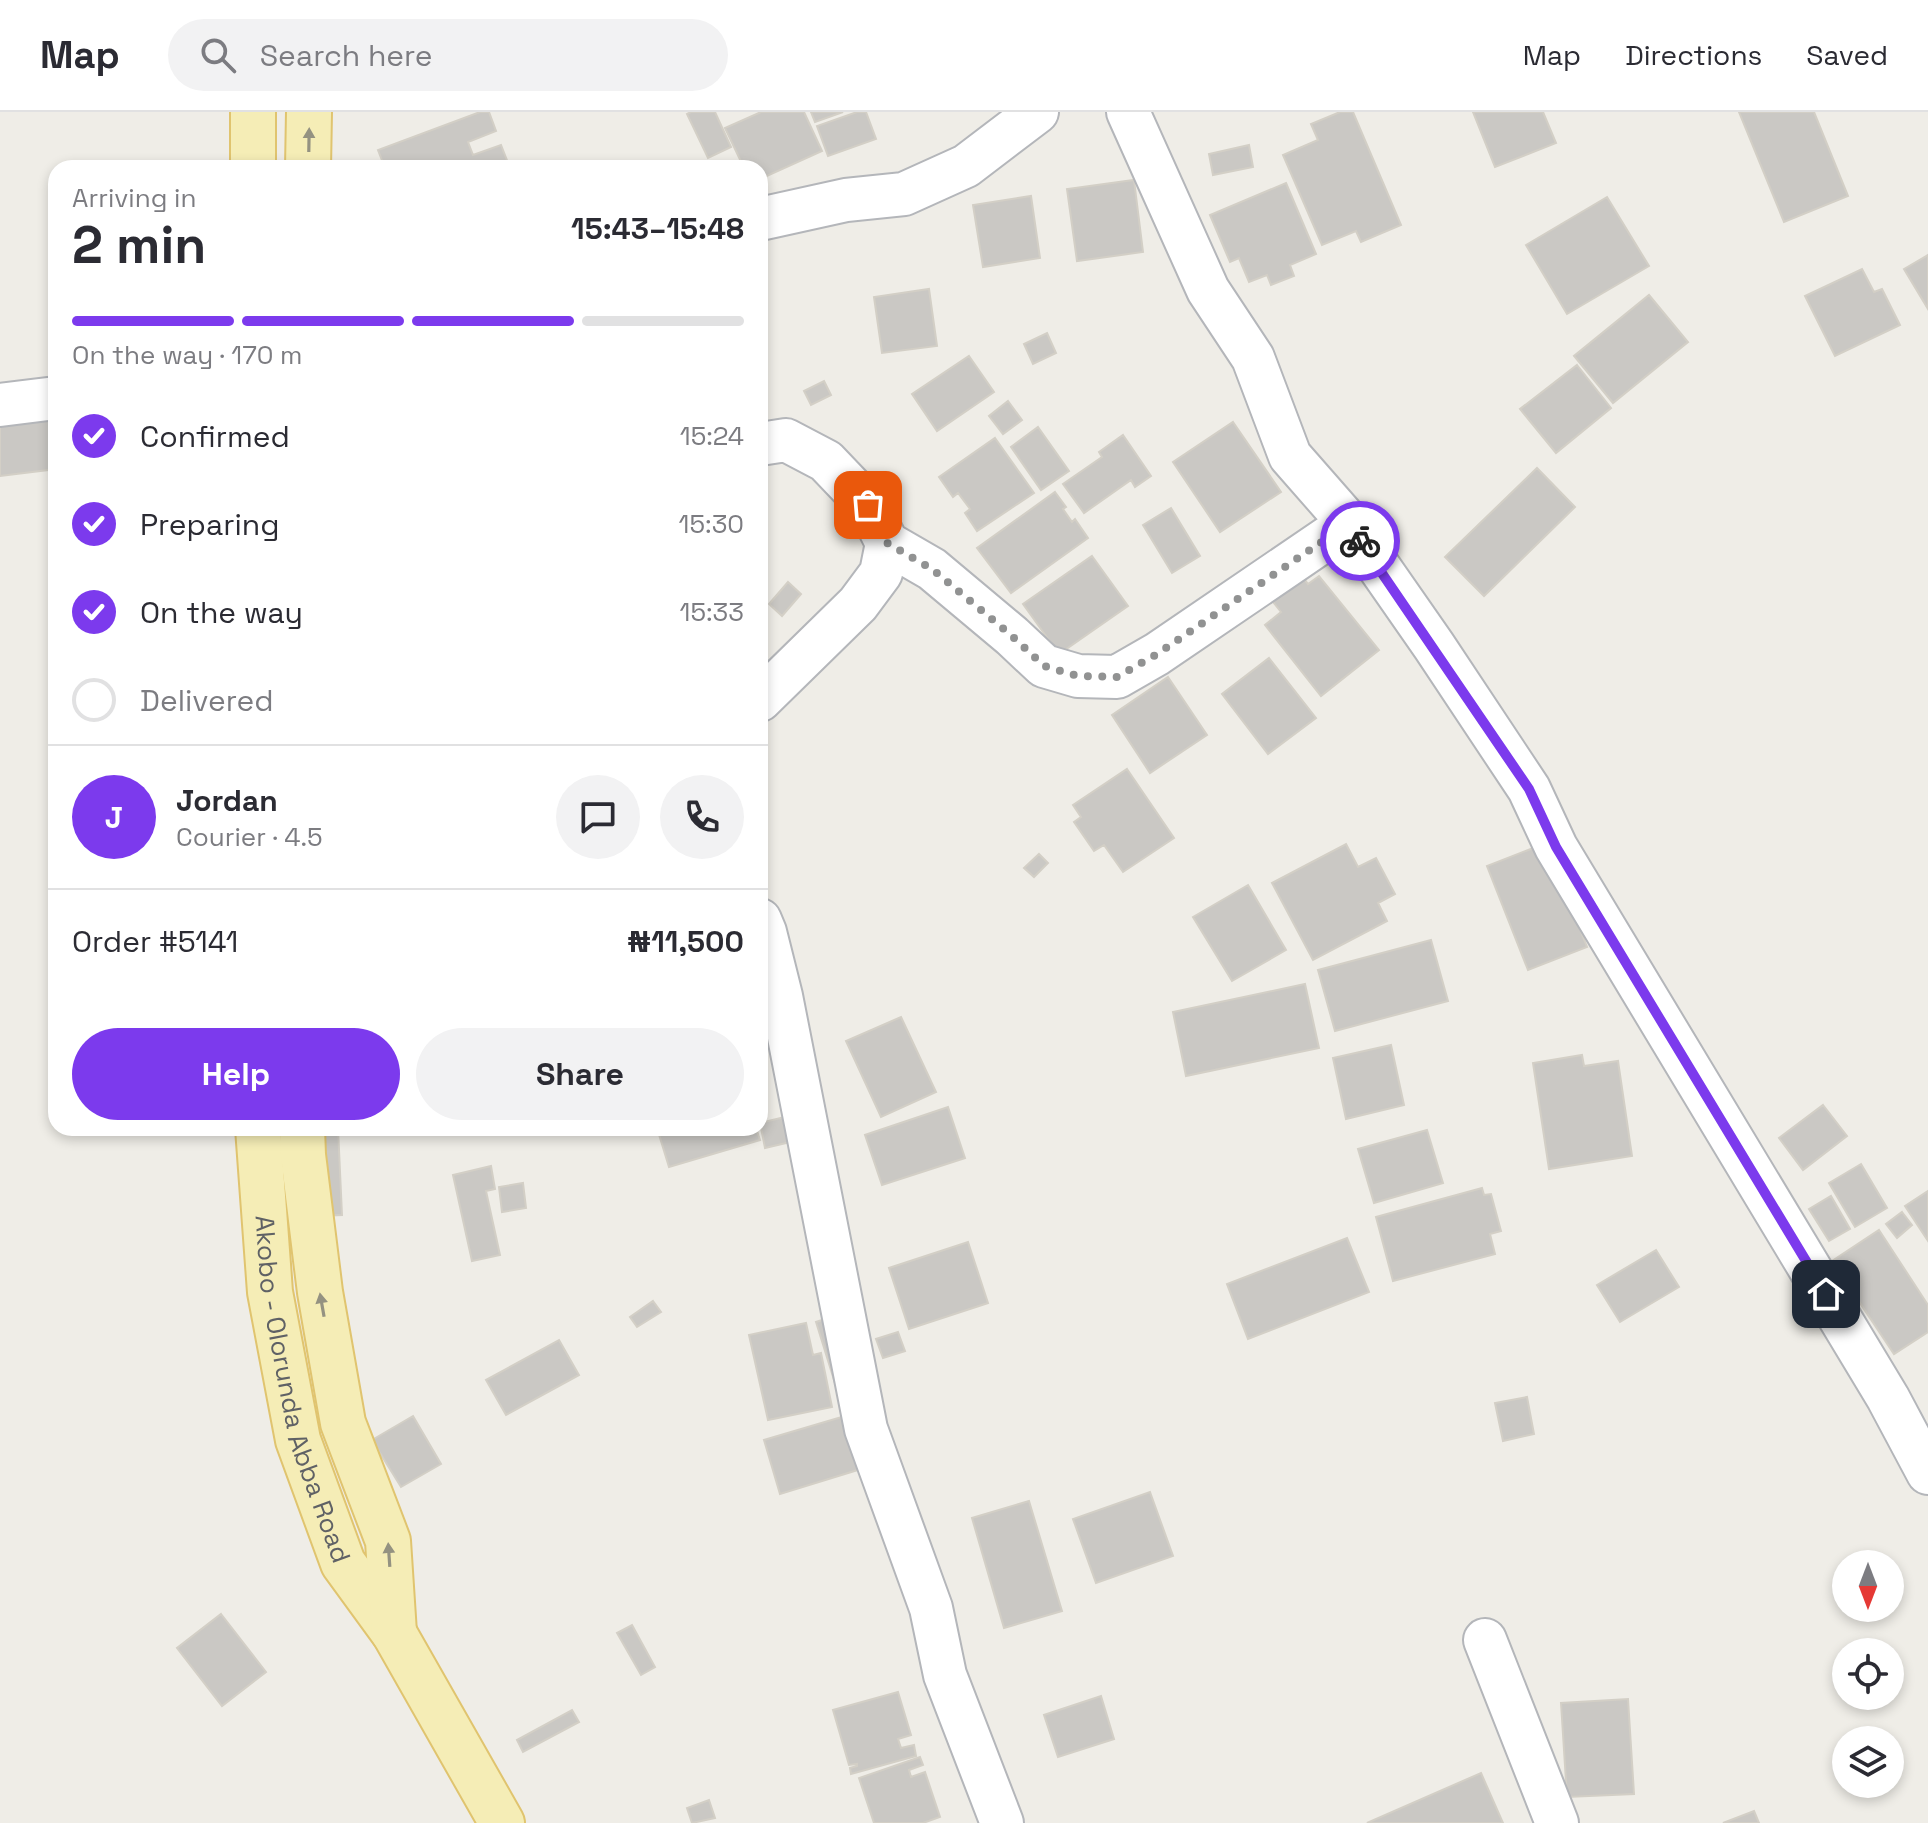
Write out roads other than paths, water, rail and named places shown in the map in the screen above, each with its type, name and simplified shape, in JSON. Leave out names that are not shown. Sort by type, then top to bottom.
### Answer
[{"type":"main road","points":[[253,112],[253,160]]},
{"type":"main road","points":[[308,160],[309,112]]},
{"type":"main road","name":"Akobo - Olorunda Abba Road","points":[[259,1136],[270,1292],[298,1440],[343,1563],[394,1633],[502,1823]]},
{"type":"main road","name":"Akobo - Olorunda Abba Road","points":[[302,1136],[320,1292],[343,1423],[388,1541],[394,1633]]},
{"type":"street","points":[[768,217],[846,200],[904,194],[966,166],[1037,112]]},
{"type":"street","points":[[1128,112],[1208,290],[1253,358],[1290,456],[1348,524],[1529,789],[1556,847],[1872,1371],[1928,1473]]},
{"type":"street","points":[[0,405],[48,399]]},
{"type":"street","points":[[768,443],[786,440],[826,461],[868,505],[887,543],[932,569],[1044,666],[1078,676],[1117,677],[1157,654],[1348,524]]},
{"type":"street","points":[[768,692],[858,604],[881,573],[887,543]]},
{"type":"street","points":[[768,944],[781,996],[866,1429],[931,1608],[945,1675],[1002,1823]]},
{"type":"street","points":[[1485,1640],[1557,1823]]}]
